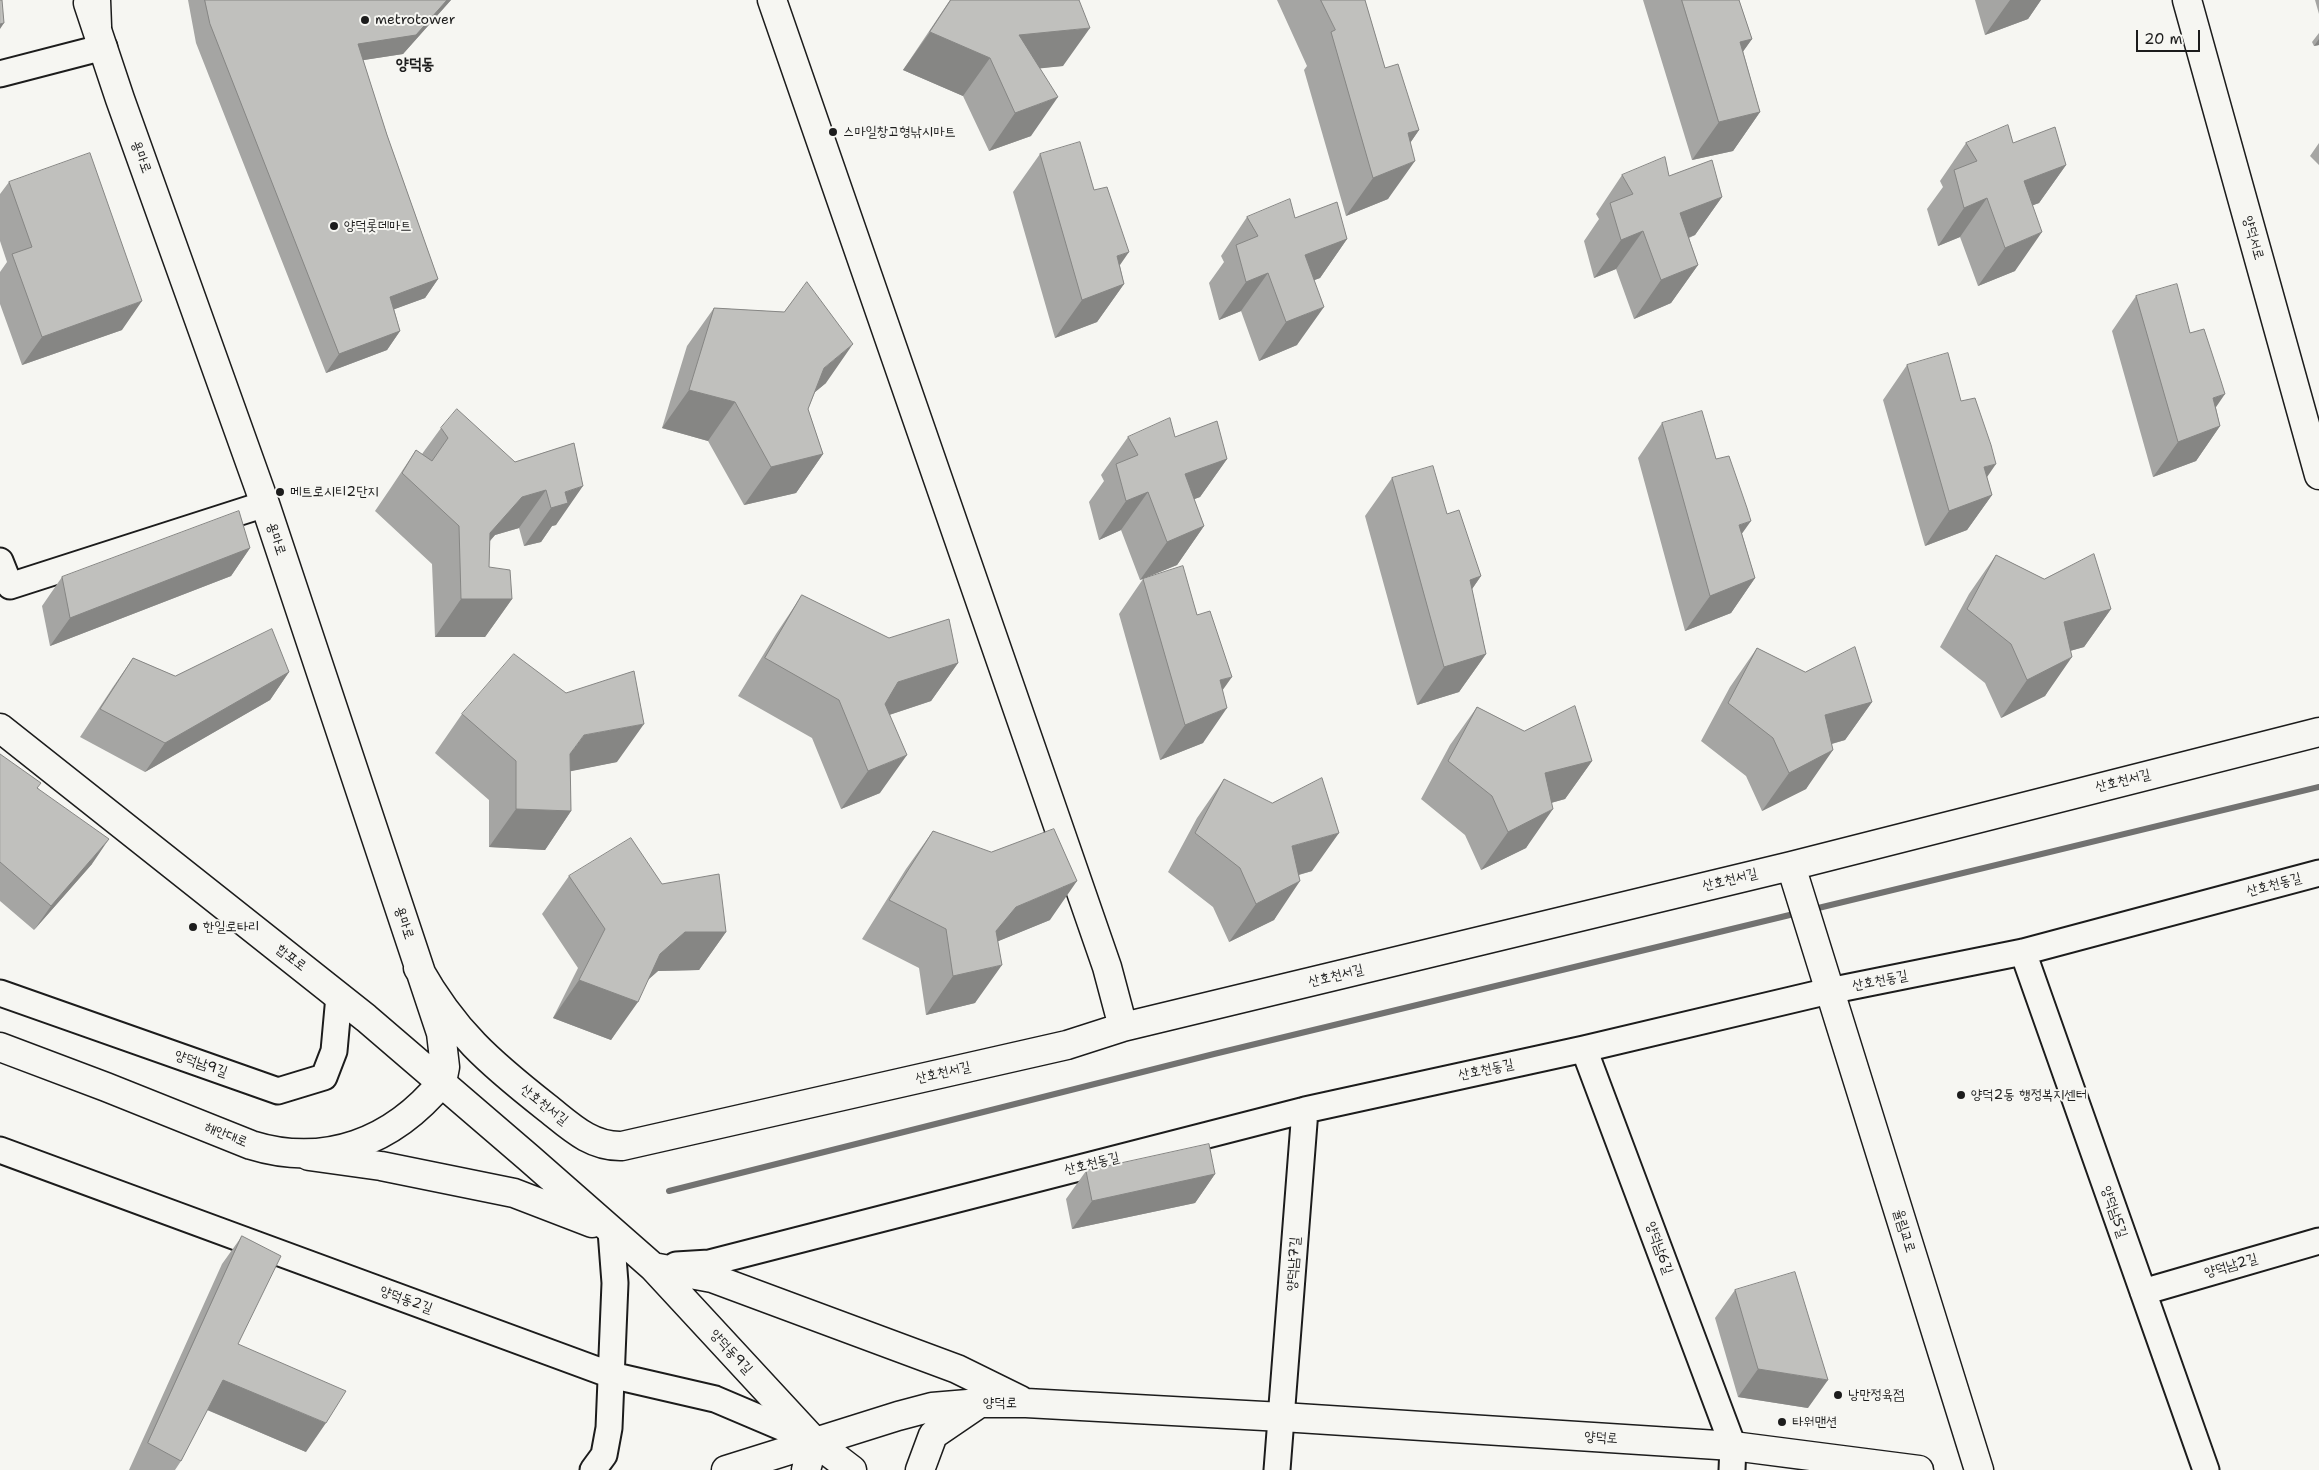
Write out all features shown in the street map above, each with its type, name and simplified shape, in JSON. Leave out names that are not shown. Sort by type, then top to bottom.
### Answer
[{"type":"main road","name":"용마로","points":[[87,0],[99,24],[120,99],[265,504],[444,1043],[446,1067],[442,1082]]},
{"type":"main road","points":[[772,0],[1108,967],[1123,1028]]},
{"type":"main road","name":"양덕서로","points":[[2186,0],[2319,475]]},
{"type":"main road","name":"합포로","points":[[0,728],[339,996],[442,1082],[605,1226]]},
{"type":"main road","name":"산호천서길","points":[[418,968],[442,1007],[472,1045],[490,1063],[583,1136],[612,1146],[641,1142],[1028,1054],[1123,1028],[1791,866],[2319,732]]},
{"type":"main road","name":"율림교로","points":[[1791,866],[1979,1470]]},
{"type":"main road","name":"해안대로","points":[[0,1047],[251,1145],[267,1150],[296,1154],[336,1151],[370,1141],[410,1113],[432,1094],[442,1082]]},
{"type":"main road","points":[[296,1154],[381,1166],[514,1193],[605,1226]]},
{"type":"main road","name":"양덕동9길","points":[[605,1226],[652,1267],[814,1442],[852,1470]]},
{"type":"main road","points":[[652,1267],[712,1278],[957,1369],[1026,1403]]},
{"type":"main road","points":[[920,1470],[933,1435],[980,1403]]},
{"type":"main road","name":"양덕로","points":[[726,1470],[932,1408],[980,1403],[1026,1403],[1282,1418],[1732,1458],[1919,1470]]},
{"type":"main road","points":[[806,1470],[814,1442]]},
{"type":"main road","points":[[814,1442],[832,1470]]},
{"type":"street","points":[[0,74],[99,24]]},
{"type":"street","points":[[0,561],[5,592],[265,504]]},
{"type":"street","name":"산호천동길","points":[[652,1267],[709,1263],[1305,1110],[1584,1049],[1829,991],[2024,952],[2319,873]]},
{"type":"street","name":"양덕남5길","points":[[2024,952],[2206,1470]]},
{"type":"street","name":"양덕남9길","points":[[0,993],[278,1091],[324,1077],[334,1051],[339,996]]},
{"type":"street","name":"양덕남6길","points":[[1584,1049],[1732,1458]]},
{"type":"street","name":"양덕남7길","points":[[1282,1418],[1305,1110]]},
{"type":"street","name":"양덕동2길","points":[[0,1150],[611,1375],[715,1399],[814,1442]]},
{"type":"street","points":[[593,1470],[604,1455],[609,1428],[615,1283],[605,1226]]},
{"type":"street","name":"양덕남2길","points":[[2142,1292],[2319,1241]]},
{"type":"street","points":[[1277,1470],[1282,1418]]},
{"type":"building","points":[[0,0],[2,0],[4,23],[0,24]]},
{"type":"building","name":"양덕롯데마트","points":[[205,0],[447,0],[416,35],[358,44],[387,135],[438,279],[390,297],[400,331],[339,354],[210,24]]},
{"type":"building","points":[[951,0],[1079,0],[1090,28],[1019,35],[1058,97],[1015,113],[990,58],[930,32]]},
{"type":"building","points":[[1321,0],[1365,0],[1385,68],[1398,64],[1419,130],[1408,133],[1415,161],[1373,178],[1331,32],[1335,30]]},
{"type":"building","points":[[1682,0],[1739,0],[1752,39],[1740,42],[1760,112],[1719,122]]},
{"type":"building","points":[[2008,125],[2013,143],[2055,127],[2066,165],[2024,181],[2042,232],[2005,248],[1987,198],[1964,208],[1954,170],[1977,161],[1966,143]]},
{"type":"building","points":[[1080,142],[1094,190],[1107,187],[1129,252],[1117,256],[1124,284],[1082,300],[1040,154]]},
{"type":"building","points":[[90,153],[142,301],[42,337],[12,254],[32,247],[9,182]]},
{"type":"building","points":[[1665,157],[1669,176],[1712,160],[1722,197],[1680,213],[1698,265],[1661,280],[1643,231],[1621,240],[1610,203],[1633,194],[1622,175]]},
{"type":"building","points":[[1290,199],[1295,218],[1337,202],[1347,239],[1305,255],[1324,307],[1286,322],[1268,273],[1246,282],[1236,245],[1258,236],[1247,217]]},
{"type":"building","points":[[807,282],[853,344],[824,368],[808,409],[823,454],[771,467],[735,402],[689,390],[714,308],[784,312]]},
{"type":"building","points":[[2177,284],[2190,333],[2204,329],[2225,394],[2213,398],[2220,426],[2178,442],[2136,296]]},
{"type":"building","points":[[1948,353],[1961,401],[1975,398],[1996,464],[1984,467],[1992,495],[1949,511],[1907,365]]},
{"type":"building","points":[[457,409],[515,462],[574,443],[583,486],[565,492],[568,503],[551,508],[546,490],[522,497],[490,533],[489,567],[510,570],[512,599],[461,599],[459,526],[402,473],[416,450],[432,461],[448,438],[441,428]]},
{"type":"building","points":[[1702,411],[1716,459],[1729,456],[1747,508],[1751,521],[1739,525],[1755,578],[1710,596],[1662,423]]},
{"type":"building","points":[[1170,418],[1175,437],[1217,421],[1227,459],[1185,474],[1204,526],[1167,542],[1148,492],[1126,501],[1116,464],[1138,455],[1128,437]]},
{"type":"building","points":[[1433,466],[1447,514],[1459,510],[1481,576],[1470,580],[1486,654],[1444,667],[1392,478]]},
{"type":"building","points":[[239,511],[250,548],[70,618],[62,577]]},
{"type":"building","points":[[2094,554],[2111,609],[2064,622],[2072,657],[2027,680],[2011,644],[1967,609],[1996,555],[2044,579]]},
{"type":"building","points":[[1183,566],[1197,615],[1210,611],[1232,677],[1220,680],[1227,708],[1185,725],[1143,579]]},
{"type":"building","points":[[802,595],[889,638],[949,619],[958,663],[898,682],[885,704],[907,755],[868,771],[839,700],[765,658]]},
{"type":"building","points":[[272,629],[289,672],[165,743],[100,709],[133,658],[175,676]]},
{"type":"building","points":[[1855,647],[1872,702],[1825,715],[1833,750],[1789,773],[1773,738],[1728,703],[1757,648],[1805,672]]},
{"type":"building","points":[[514,654],[566,693],[634,671],[644,724],[584,735],[570,754],[571,811],[516,809],[516,761],[462,714]]},
{"type":"building","points":[[1575,706],[1592,761],[1545,773],[1553,809],[1508,832],[1492,796],[1448,761],[1477,707],[1524,731]]},
{"type":"building","points":[[0,754],[41,783],[37,788],[109,839],[51,906],[0,862]]},
{"type":"building","points":[[1322,778],[1339,833],[1292,846],[1300,881],[1256,904],[1240,868],[1195,833],[1224,779],[1272,803]]},
{"type":"building","points":[[1054,829],[1077,881],[1016,907],[996,931],[1002,965],[953,976],[946,929],[889,900],[933,831],[991,852]]},
{"type":"building","points":[[631,838],[662,884],[719,874],[726,932],[685,932],[660,954],[638,1002],[579,980],[605,929],[569,876]]},
{"type":"building","points":[[1209,1144],[1215,1174],[1092,1201],[1086,1171]]},
{"type":"building","points":[[242,1236],[281,1256],[238,1344],[346,1391],[326,1423],[223,1380],[181,1461],[148,1443]]},
{"type":"building","points":[[1795,1272],[1828,1380],[1758,1369],[1735,1290]]},
{"type":"waterway","points":[[1810,910],[2319,787]]},
{"type":"waterway","points":[[669,1191],[1214,1054],[1798,913]]},
{"type":"place","name":"metrotower","points":[[365,20]]},
{"type":"place","name":"스마일창고형낚시마트","points":[[833,132]]},
{"type":"place","name":"양덕롯데마트","points":[[334,226]]},
{"type":"place","name":"메트로시티2단지","points":[[280,492]]},
{"type":"place","name":"한일로타리","points":[[193,927]]},
{"type":"place","name":"양덕2동 행정복지센터","points":[[1961,1095]]},
{"type":"place","name":"낭만정육점","points":[[1838,1395]]},
{"type":"place","name":"타워맨션","points":[[1782,1422]]},
{"type":"district","name":"양덕동","points":[[415,65]]}]
